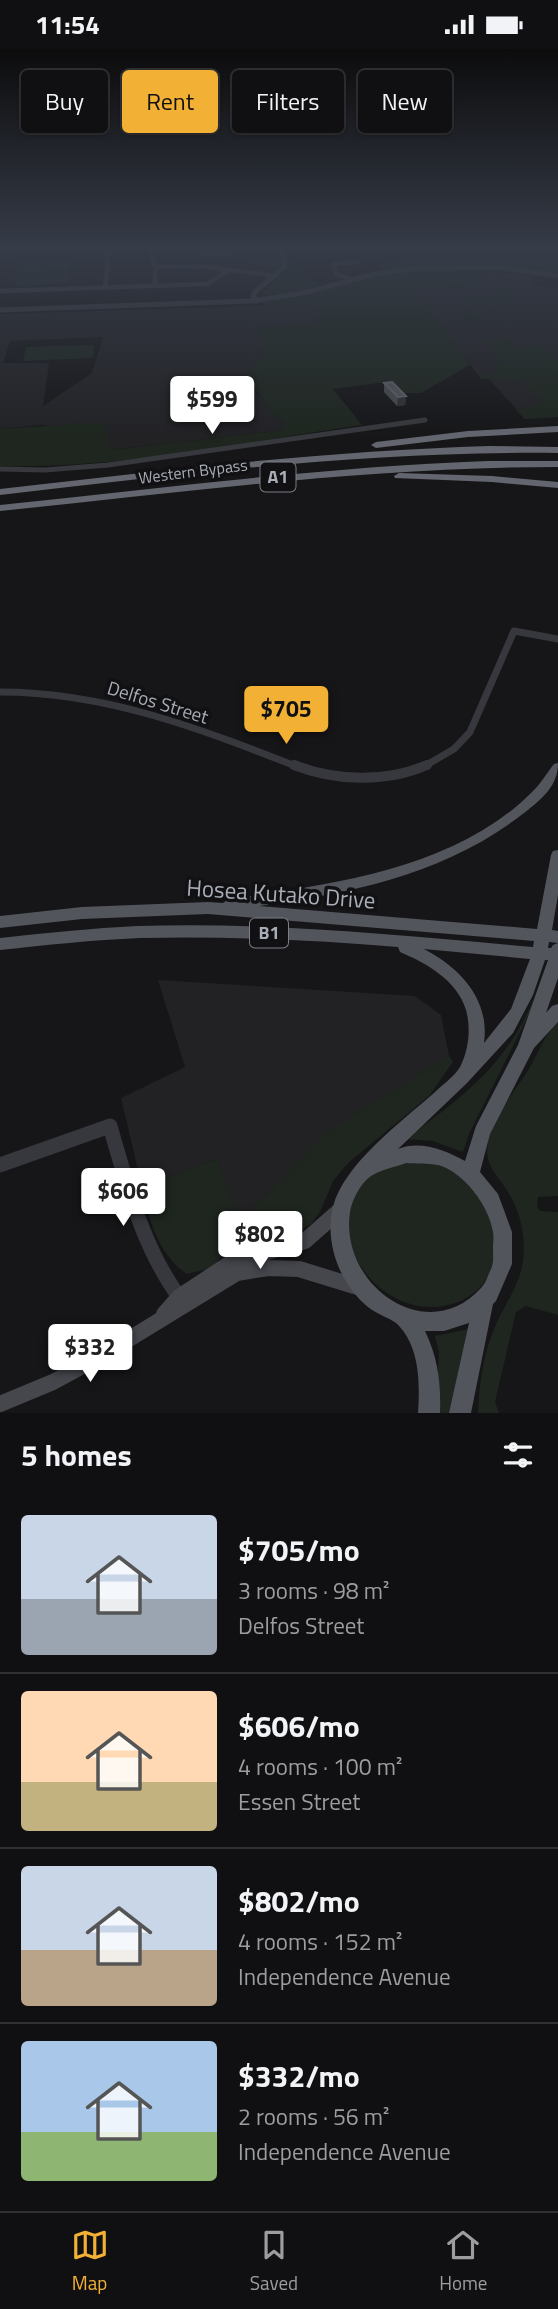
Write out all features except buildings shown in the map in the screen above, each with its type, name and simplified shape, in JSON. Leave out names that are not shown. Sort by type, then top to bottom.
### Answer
[{"type":"highway","points":[[159,474],[426,439],[558,429]]},
{"type":"highway","name":"Western Bypass","points":[[0,492],[392,452],[558,450]]},
{"type":"highway","name":"Western Bypass","points":[[0,508],[372,469],[558,464]]},
{"type":"highway","points":[[158,492],[363,475],[458,477],[558,485]]},
{"type":"main road","name":"B1","points":[[208,908],[340,889],[418,868],[481,837],[509,819],[534,799],[558,767]]},
{"type":"main road","points":[[366,1169],[385,1158],[417,1153],[451,1160],[471,1173],[488,1191],[500,1212],[506,1236],[506,1260],[498,1283],[483,1302],[460,1317],[432,1322],[403,1317],[380,1305],[361,1288],[346,1263],[339,1235],[341,1208],[347,1193],[366,1169],[398,1136],[466,1075],[517,1015],[542,936],[558,855]]},
{"type":"main road","name":"Hosea Kutako Drive","points":[[0,922],[82,913],[208,908],[558,937]]},
{"type":"main road","name":"Hosea Kutako Drive","points":[[0,944],[73,935],[171,930],[262,932],[537,954],[558,953]]},
{"type":"main road","points":[[385,941],[428,956],[446,969],[465,989],[472,1004],[478,1031],[466,1075]]},
{"type":"main road","points":[[471,1173],[482,1132],[526,1047],[558,953]]},
{"type":"main road","points":[[526,1047],[558,1011]]},
{"type":"main road","points":[[0,1404],[75,1370],[157,1321],[242,1257],[305,1241],[341,1208]]},
{"type":"main road","points":[[182,1301],[229,1276],[257,1268],[306,1270],[361,1288]]},
{"type":"main road","points":[[460,1413],[483,1302]]},
{"type":"main road","points":[[403,1317],[419,1336],[428,1366],[431,1388],[429,1413]]},
{"type":"street","points":[[0,469],[45,470],[108,465],[425,420]]},
{"type":"street","name":"Delfos Street","points":[[0,692],[27,690],[64,694],[120,705],[329,776],[349,778],[393,775],[428,766],[461,744],[470,732],[514,631],[558,639]]},
{"type":"street","points":[[0,1165],[110,1126],[141,1225],[156,1263],[182,1301]]},
{"type":"shaded area","points":[[316,312],[321,326],[260,327],[262,355],[244,378],[248,387],[263,398],[271,414],[283,421],[285,430],[110,450],[44,425],[0,429],[0,314]],"holes":[[[103,337],[92,373],[43,406],[49,363],[3,363],[10,341]]]},
{"type":"shaded area","points":[[316,312],[430,312],[470,365],[421,393],[398,393],[386,382],[333,389],[362,425],[136,459],[45,466],[0,466],[0,429],[105,422],[110,450],[284,430],[283,421],[271,414],[263,398],[244,378],[262,355],[259,327],[321,325]]},
{"type":"shaded area","points":[[430,312],[558,312],[558,417],[525,419],[489,379],[481,379]]},
{"type":"shaded area","points":[[459,312],[471,312],[482,323],[471,324]]},
{"type":"shaded area","points":[[506,338],[515,347],[542,345],[558,359],[558,417],[525,419],[516,410],[543,403],[522,381],[481,379],[478,374],[498,372],[492,365],[505,363],[485,340]]},
{"type":"shaded area","points":[[94,345],[93,358],[23,361],[26,347]]},
{"type":"shaded area","points":[[546,972],[538,996],[469,1134],[463,1152],[433,1141],[406,1139],[472,1086],[506,1049],[520,1027],[543,973]]},
{"type":"shaded area","points":[[158,980],[415,996],[441,1015],[449,1056],[313,1147],[238,1223],[217,1159],[142,1187],[121,1098],[185,1067]]},
{"type":"shaded area","points":[[558,1022],[558,1196],[538,1197],[537,1206],[540,1211],[558,1212],[558,1315],[526,1306],[516,1312],[495,1402],[499,1413],[478,1413],[481,1381],[490,1339],[518,1279],[524,1251],[523,1232],[515,1205],[489,1162],[489,1138],[500,1112]]},
{"type":"shaded area","points":[[449,1056],[453,1062],[429,1096],[348,1163],[333,1181],[320,1212],[311,1224],[284,1238],[257,1241],[225,1253],[211,1268],[187,1274],[162,1247],[152,1224],[142,1187],[217,1159],[239,1222],[328,1131]]},
{"type":"shaded area","points":[[400,1160],[437,1163],[456,1170],[479,1194],[491,1215],[496,1238],[491,1269],[480,1287],[458,1302],[431,1307],[406,1302],[383,1290],[365,1272],[352,1250],[348,1225],[353,1201],[371,1175]]},
{"type":"shaded area","points":[[469,1329],[450,1413],[436,1413],[439,1352],[435,1336]]}]
